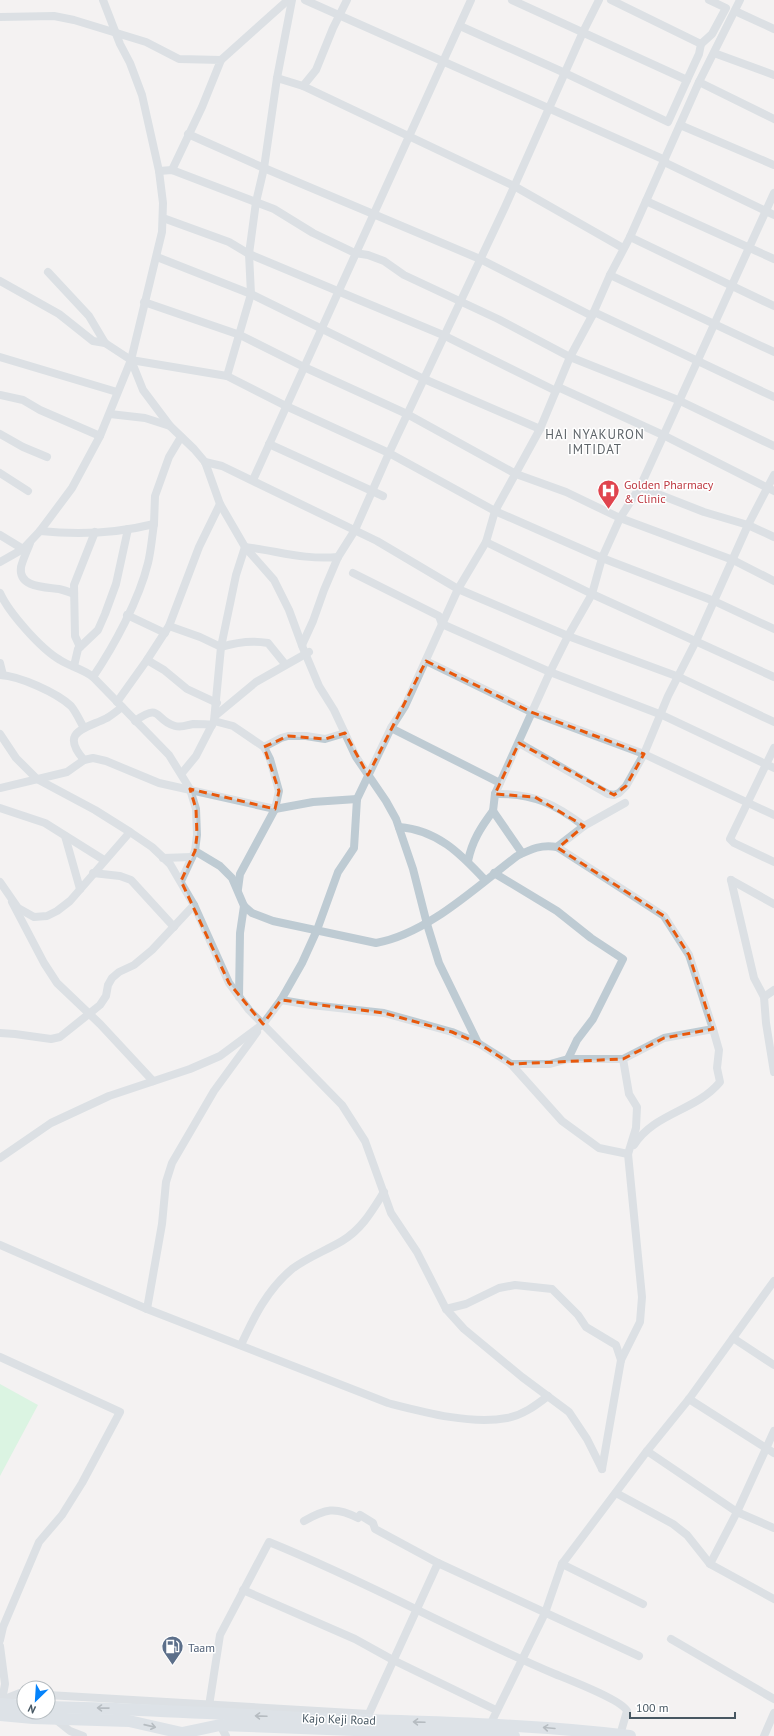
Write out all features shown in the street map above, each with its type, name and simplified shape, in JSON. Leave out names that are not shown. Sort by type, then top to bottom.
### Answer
[{"type":"main road","points":[[0,1704],[16,1705]]},
{"type":"main road","name":"Kajo Keji Road","points":[[56,1707],[123,1708],[362,1725],[459,1735],[514,1736]]},
{"type":"main road","name":"Kajo Keji Road","points":[[0,1715],[16,1716]]},
{"type":"main road","name":"Kajo Keji Road","points":[[56,1719],[129,1721],[181,1735],[220,1725],[335,1732],[362,1725],[490,1725],[625,1735]]},
{"type":"street","points":[[172,170],[221,60],[263,24],[288,0]]},
{"type":"street","points":[[227,376],[251,294],[249,254],[256,202],[264,168],[277,78],[292,0]]},
{"type":"street","points":[[305,0],[550,107],[774,215]]},
{"type":"street","points":[[303,86],[316,70],[339,15],[347,0]]},
{"type":"street","points":[[253,480],[338,290],[445,62],[471,0]]},
{"type":"street","points":[[512,0],[687,80]]},
{"type":"street","points":[[302,645],[338,557],[355,530],[389,453],[599,0]]},
{"type":"street","points":[[612,0],[701,44]]},
{"type":"street","points":[[460,26],[565,73],[668,122],[699,54],[701,44],[712,34],[727,4],[709,0]]},
{"type":"street","points":[[147,1309],[162,1224],[166,1182],[172,1162],[214,1090],[281,1000],[317,930],[338,872],[354,848],[357,799],[391,728],[405,706],[458,589],[486,542],[495,511],[540,430],[570,357],[593,314],[623,248],[630,237],[699,82],[740,0]]},
{"type":"street","points":[[0,562],[23,549],[40,531],[72,488],[100,436],[131,360],[144,302],[157,257],[163,218],[159,171],[142,95],[104,1]]},
{"type":"street","points":[[735,11],[774,29]]},
{"type":"street","points":[[0,16],[54,16],[74,20],[146,42],[179,60],[221,60]]},
{"type":"street","points":[[714,52],[774,75]]},
{"type":"street","points":[[277,78],[303,86],[410,135],[514,186],[623,248]]},
{"type":"street","points":[[699,82],[774,119]]},
{"type":"street","points":[[680,125],[774,165]]},
{"type":"street","points":[[188,134],[264,168],[480,259],[593,314],[698,360],[774,397]]},
{"type":"street","points":[[159,171],[172,170],[274,209],[313,233],[355,253],[368,255],[384,261],[404,275],[460,301],[570,357],[678,400],[774,446]]},
{"type":"street","points":[[468,861],[471,846],[476,835],[493,811],[495,794],[520,743],[531,712],[568,636],[592,594],[602,558],[620,518],[640,487],[678,400],[698,360],[713,323],[732,287],[774,193]]},
{"type":"street","points":[[646,201],[774,259]]},
{"type":"street","points":[[163,218],[229,242],[249,254],[444,335],[557,389],[663,435],[771,489]]},
{"type":"street","points":[[630,237],[774,306]]},
{"type":"street","points":[[157,257],[251,294],[424,379],[540,430]]},
{"type":"street","points":[[48,272],[89,316],[105,343]]},
{"type":"street","points":[[610,275],[774,352]]},
{"type":"street","points":[[0,281],[59,314],[92,341],[105,343],[131,360],[227,376],[286,406],[389,453],[495,511],[602,558],[714,601],[774,629]]},
{"type":"street","points":[[144,302],[240,335],[304,367],[407,414],[516,474],[566,492],[620,518],[733,560],[774,580]]},
{"type":"street","points":[[0,357],[117,392]]},
{"type":"street","points":[[131,360],[143,390],[170,426],[205,462],[220,504],[245,547],[274,580],[289,610],[319,686],[346,733],[356,757],[391,809],[414,869],[427,924],[439,963],[478,1043]]},
{"type":"street","points":[[0,395],[23,400],[40,410],[100,436]]},
{"type":"street","points":[[110,414],[145,418],[170,426]]},
{"type":"street","points":[[0,434],[23,447],[47,457]]},
{"type":"street","points":[[93,678],[105,660],[127,615],[148,563],[154,524],[155,496],[169,457],[181,437]]},
{"type":"street","points":[[269,444],[383,496]]},
{"type":"street","points":[[205,462],[222,466],[253,480],[355,530],[458,589],[568,636],[679,677],[774,722]]},
{"type":"street","points":[[0,473],[28,491]]},
{"type":"street","points":[[520,743],[608,794],[614,795],[619,793],[626,786],[644,754],[662,715],[668,696],[696,641],[748,525],[771,489],[774,475]]},
{"type":"street","points":[[640,487],[704,512],[748,525],[774,537]]},
{"type":"street","points":[[84,760],[77,752],[73,740],[77,732],[108,718],[120,704],[148,660],[167,629],[199,548],[220,504]]},
{"type":"street","points":[[40,531],[58,533],[95,532],[128,529],[154,524]]},
{"type":"street","points":[[74,666],[80,646],[98,630],[105,614],[116,584],[128,529]]},
{"type":"street","points":[[80,646],[74,636],[74,585],[95,532]]},
{"type":"street","points":[[0,536],[23,549]]},
{"type":"street","points":[[31,540],[21,568],[22,575],[28,583],[38,588],[61,590],[74,594]]},
{"type":"street","points":[[486,542],[592,594],[774,677]]},
{"type":"street","points":[[245,547],[303,558],[317,559],[338,557]]},
{"type":"street","points":[[214,721],[222,647],[235,581],[245,547]]},
{"type":"street","points":[[353,573],[440,616],[442,624]]},
{"type":"street","points":[[0,593],[17,620],[33,636],[59,660],[74,666],[93,678],[169,754],[182,773],[190,789],[196,809],[197,835],[194,854],[181,881]]},
{"type":"street","points":[[127,615],[167,629],[200,637],[222,647],[234,643],[268,643],[285,664]]},
{"type":"street","points":[[442,624],[550,672],[662,715],[770,767]]},
{"type":"street","points":[[182,773],[196,756],[214,721],[242,692],[285,664],[309,652]]},
{"type":"street","points":[[148,660],[164,670],[187,689],[217,702]]},
{"type":"street","points":[[426,660],[531,712],[644,754],[774,814]]},
{"type":"street","points":[[0,663],[1,675],[25,682],[60,697],[72,707],[84,728]]},
{"type":"street","points":[[136,721],[150,712],[154,712],[174,726],[182,727],[214,721],[233,726],[264,747],[270,759],[280,791],[275,809],[240,874],[238,889]]},
{"type":"street","points":[[391,728],[500,783]]},
{"type":"street","points":[[264,747],[280,738],[288,736],[306,736],[325,739],[346,733]]},
{"type":"street","points":[[0,734],[16,758],[36,779],[95,810],[130,832],[152,847],[170,864],[194,905],[229,983],[249,1010],[342,1105],[365,1141],[391,1213],[417,1252],[446,1309],[464,1329],[522,1377],[569,1412],[587,1439],[602,1469],[621,1360],[640,1322],[642,1297],[628,1154],[636,1128],[637,1107],[629,1094],[623,1059]]},
{"type":"street","points":[[774,748],[770,767],[748,803],[730,839],[734,843],[774,862]]},
{"type":"street","points":[[0,788],[67,772],[84,760],[93,758],[106,761],[159,783],[275,809],[313,802],[357,799]]},
{"type":"street","points":[[495,794],[512,793],[536,797],[569,815],[584,826]]},
{"type":"street","points":[[557,847],[584,826],[625,803]]},
{"type":"street","points":[[0,808],[12,810],[45,823],[104,860]]},
{"type":"street","points":[[493,811],[522,853]]},
{"type":"street","points":[[399,827],[415,828],[430,834],[447,844],[468,861],[485,880]]},
{"type":"street","points":[[12,902],[24,913],[34,917],[47,916],[57,911],[70,901],[104,860],[130,832]]},
{"type":"street","points":[[65,836],[80,889]]},
{"type":"street","points":[[244,906],[252,913],[262,917],[376,943],[390,941],[427,924],[530,848],[547,845],[557,847],[664,916],[689,955],[719,1050],[717,1068],[720,1082],[713,1090],[698,1102],[673,1113],[642,1133],[628,1154]]},
{"type":"street","points":[[164,858],[194,854],[220,866],[232,878],[238,889],[244,906],[240,933],[240,998]]},
{"type":"street","points":[[93,873],[120,876],[131,880],[174,927]]},
{"type":"street","points":[[494,874],[557,911],[592,938],[623,959],[593,1019],[577,1040],[568,1060]]},
{"type":"street","points":[[774,904],[731,880],[754,978],[764,997],[766,1023],[774,1072]]},
{"type":"street","points":[[0,882],[50,973],[66,992],[153,1081]]},
{"type":"street","points":[[0,1033],[56,1039],[60,1037],[104,1002],[108,985],[112,978],[119,972],[134,965],[152,950],[194,905]]},
{"type":"street","points":[[764,997],[774,990]]},
{"type":"street","points":[[281,1000],[384,1013],[452,1032],[478,1043],[511,1064],[562,1121],[599,1148],[628,1154]]},
{"type":"street","points":[[0,1158],[51,1124],[109,1096],[190,1070],[220,1056],[263,1024]]},
{"type":"street","points":[[511,1064],[550,1064],[568,1060],[623,1059],[664,1038],[713,1029]]},
{"type":"street","points":[[241,1345],[258,1308],[271,1291],[291,1270],[308,1257],[341,1241],[356,1230],[368,1218],[384,1192]]},
{"type":"street","points":[[0,1245],[147,1309],[388,1403],[417,1411],[476,1420],[507,1418],[521,1414],[548,1396]]},
{"type":"street","points":[[490,1725],[496,1710],[545,1613],[562,1564],[689,1399],[774,1281]]},
{"type":"street","points":[[446,1309],[466,1304],[498,1288],[515,1285],[552,1289],[578,1315],[586,1327],[616,1345],[621,1360]]},
{"type":"street","points":[[733,1338],[774,1365]]},
{"type":"street","points":[[0,1357],[120,1412],[82,1483],[62,1514],[39,1542],[3,1627],[0,1640]]},
{"type":"street","points":[[689,1399],[774,1453]]},
{"type":"street","points":[[710,1564],[737,1512],[774,1431]]},
{"type":"street","points":[[647,1452],[737,1512],[774,1528]]},
{"type":"street","points":[[616,1493],[674,1524],[687,1535],[710,1564],[774,1599]]},
{"type":"street","points":[[304,1521],[320,1512],[332,1509],[358,1518],[360,1515],[373,1523],[375,1529],[438,1563],[639,1656]]},
{"type":"street","points":[[209,1706],[220,1635],[269,1542],[415,1609],[521,1660],[589,1688],[626,1708],[625,1735]]},
{"type":"street","points":[[56,1696],[209,1706],[250,1706],[362,1725],[415,1609],[438,1563]]},
{"type":"street","points":[[562,1564],[643,1604]]},
{"type":"street","points":[[243,1590],[355,1639],[393,1660],[496,1710]]},
{"type":"street","points":[[671,1639],[774,1699]]},
{"type":"street","points":[[0,1646],[5,1684],[2,1700],[16,1695]]},
{"type":"street","points":[[764,1736],[774,1713]]},
{"type":"street","points":[[56,1720],[70,1731],[83,1736]]},
{"type":"street","points":[[220,1725],[226,1736]]},
{"type":"highlighted area","points":[[426,661],[531,712],[644,754],[626,786],[614,795],[519,743],[495,794],[535,797],[584,826],[558,848],[664,916],[689,955],[713,1029],[664,1038],[623,1059],[511,1064],[478,1043],[452,1032],[384,1013],[281,1000],[263,1024],[229,983],[181,881],[195,851],[197,835],[196,809],[190,789],[275,809],[279,791],[264,747],[288,736],[325,739],[345,733],[368,775]]},
{"type":"green space","points":[[0,1384],[38,1405],[0,1476]]},
{"type":"place","name":"Golden Pharmacy & Clinic","points":[[609,510]]},
{"type":"place","name":"Taam","points":[[173,1666]]},
{"type":"district","name":"HAI NYAKURON IMTIDAT","points":[[595,442]]}]
